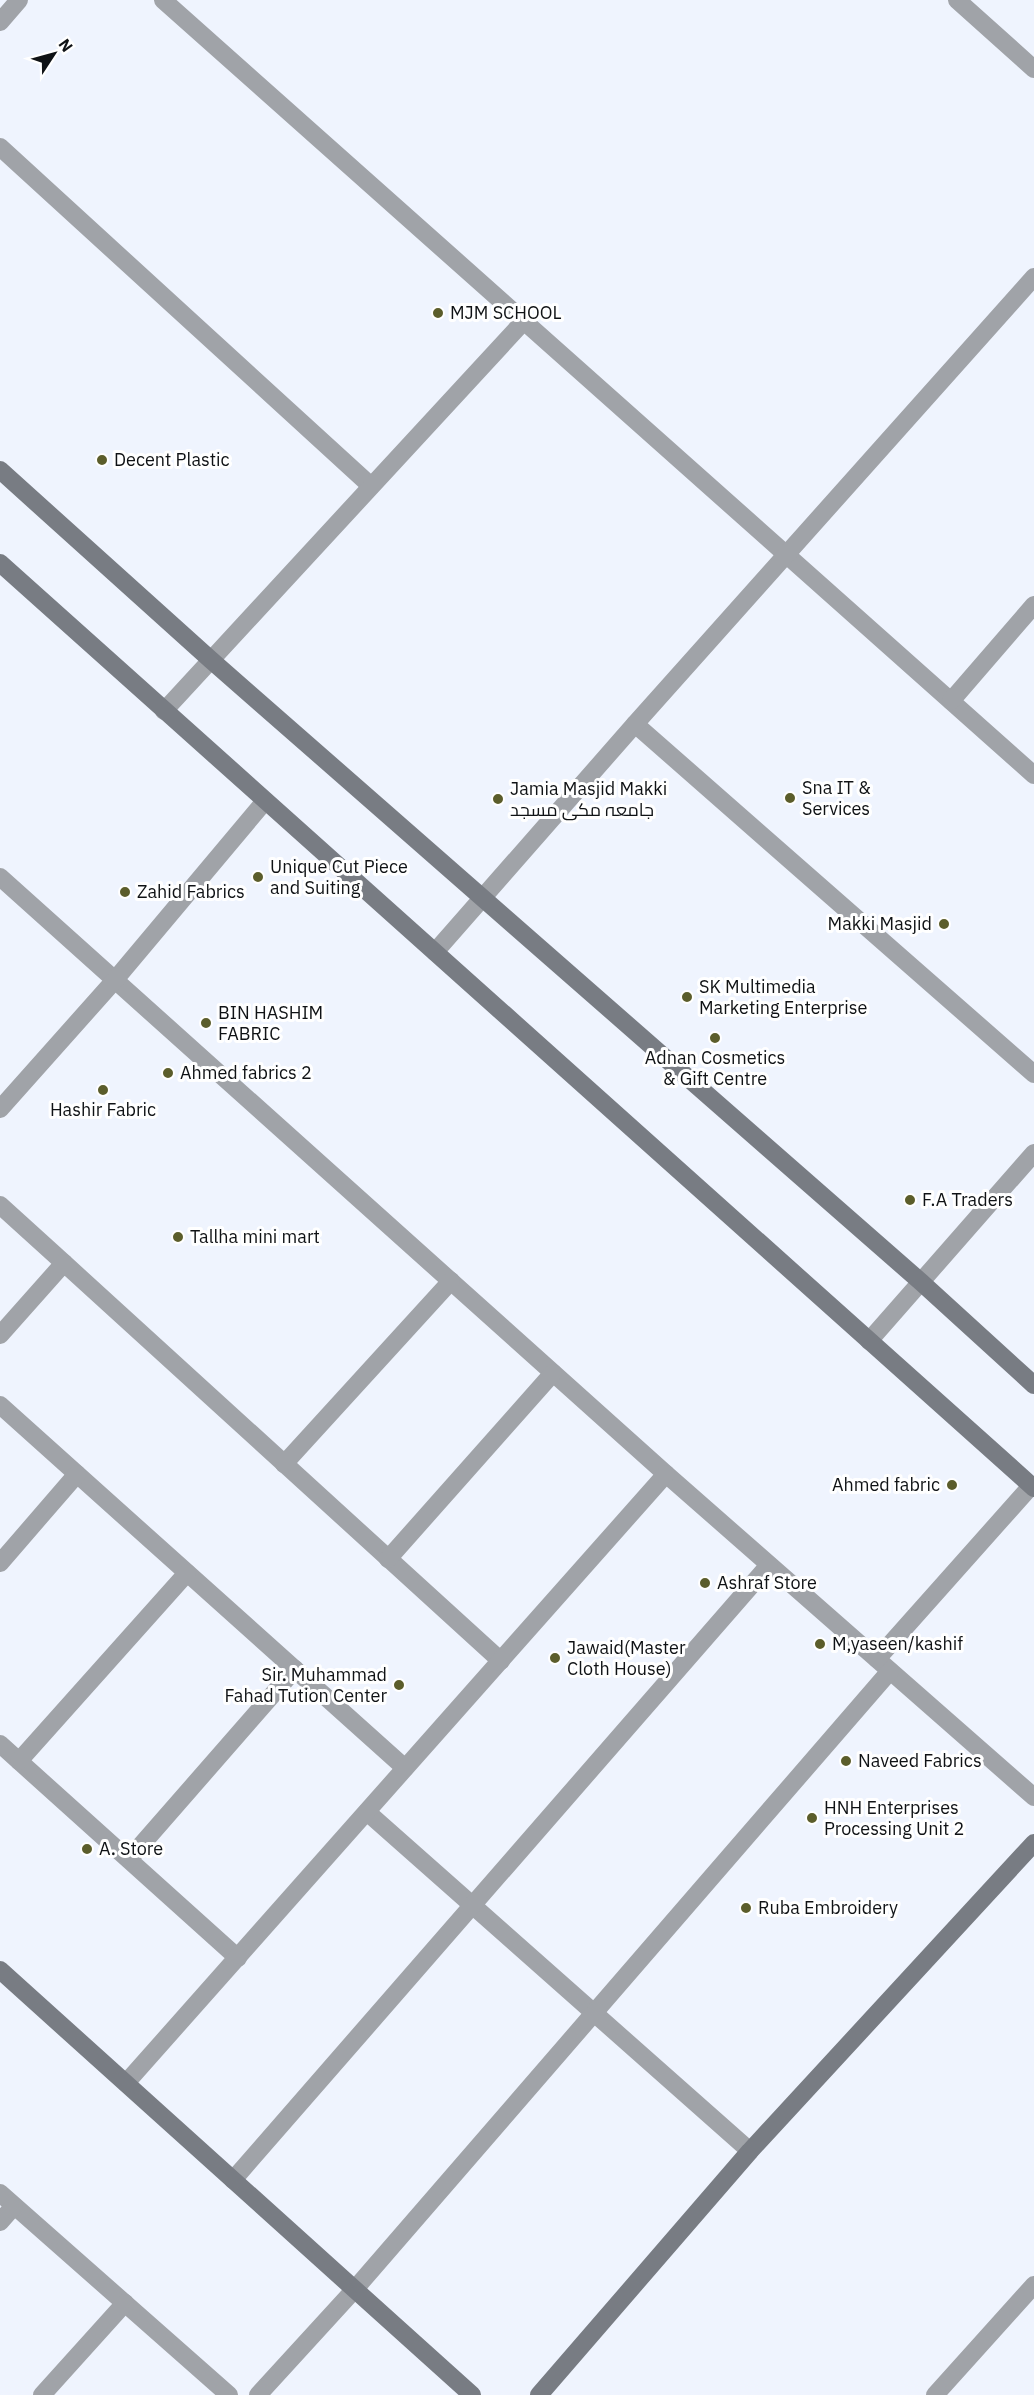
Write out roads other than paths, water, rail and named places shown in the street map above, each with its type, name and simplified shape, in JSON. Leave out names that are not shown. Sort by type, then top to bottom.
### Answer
[{"type":"street","points":[[0,22],[19,0]]},
{"type":"street","points":[[163,0],[1034,775]]},
{"type":"street","points":[[957,0],[1034,69]]},
{"type":"street","points":[[0,147],[371,486]]},
{"type":"street","points":[[435,952],[1034,277]]},
{"type":"street","points":[[164,711],[524,321]]},
{"type":"street","points":[[0,470],[211,660],[921,1282],[1034,1385]]},
{"type":"street","points":[[0,563],[1032,1487],[593,2014],[355,2289],[258,2395]]},
{"type":"street","points":[[951,701],[1034,606]]},
{"type":"street","points":[[635,724],[1034,1074]]},
{"type":"street","points":[[0,1109],[114,981],[265,801]]},
{"type":"street","points":[[0,877],[666,1474],[1034,1797]]},
{"type":"street","points":[[869,1341],[1034,1153]]},
{"type":"street","points":[[0,1205],[501,1661]]},
{"type":"street","points":[[0,1335],[64,1263]]},
{"type":"street","points":[[284,1464],[451,1281]]},
{"type":"street","points":[[388,1559],[553,1373]]},
{"type":"street","points":[[0,1405],[405,1768]]},
{"type":"street","points":[[0,1563],[77,1474]]},
{"type":"street","points":[[126,2083],[666,1474]]},
{"type":"street","points":[[233,2180],[769,1565]]},
{"type":"street","points":[[19,1761],[187,1573]]},
{"type":"street","points":[[129,1859],[295,1669]]},
{"type":"street","points":[[0,1744],[238,1958]]},
{"type":"street","points":[[367,1812],[750,2151]]},
{"type":"street","points":[[539,2395],[750,2151],[1034,1843]]},
{"type":"street","points":[[0,1970],[472,2395]]},
{"type":"street","points":[[0,2193],[229,2395]]},
{"type":"street","points":[[0,2222],[14,2206]]},
{"type":"street","points":[[935,2395],[1034,2285]]},
{"type":"street","points":[[42,2395],[125,2303]]},
{"type":"place","name":"MJM SCHOOL","points":[[438,313]]},
{"type":"place","name":"Decent Plastic","points":[[102,460]]},
{"type":"place","name":"Sna IT & Services","points":[[790,798]]},
{"type":"place","name":"Jamia Masjid Makki جامعہ مکی مسجد","points":[[498,799]]},
{"type":"place","name":"Unique Cut Piece and Suiting","points":[[258,877]]},
{"type":"place","name":"Zahid Fabrics","points":[[125,892]]},
{"type":"place","name":"Makki Masjid","points":[[944,924]]},
{"type":"place","name":"SK Multimedia Marketing Enterprise","points":[[687,997]]},
{"type":"place","name":"BIN HASHIM FABRIC","points":[[206,1023]]},
{"type":"place","name":"Adnan Cosmetics & Gift Centre","points":[[715,1038]]},
{"type":"place","name":"Ahmed fabrics 2","points":[[168,1073]]},
{"type":"place","name":"Hashir Fabric","points":[[103,1090]]},
{"type":"place","name":"F.A Traders","points":[[910,1200]]},
{"type":"place","name":"Tallha mini mart","points":[[178,1237]]},
{"type":"place","name":"Ahmed fabric","points":[[952,1485]]},
{"type":"place","name":"Ashraf Store","points":[[705,1583]]},
{"type":"place","name":"M,yaseen/kashif","points":[[820,1644]]},
{"type":"place","name":"Jawaid(Master Cloth House)","points":[[555,1658]]},
{"type":"place","name":"Sir. Muhammad Fahad Tution Center","points":[[399,1685]]},
{"type":"place","name":"Naveed Fabrics","points":[[846,1761]]},
{"type":"place","name":"HNH Enterprises Processing Unit 2","points":[[812,1818]]},
{"type":"place","name":"A. Store","points":[[87,1849]]},
{"type":"place","name":"Ruba Embroidery","points":[[746,1908]]}]
